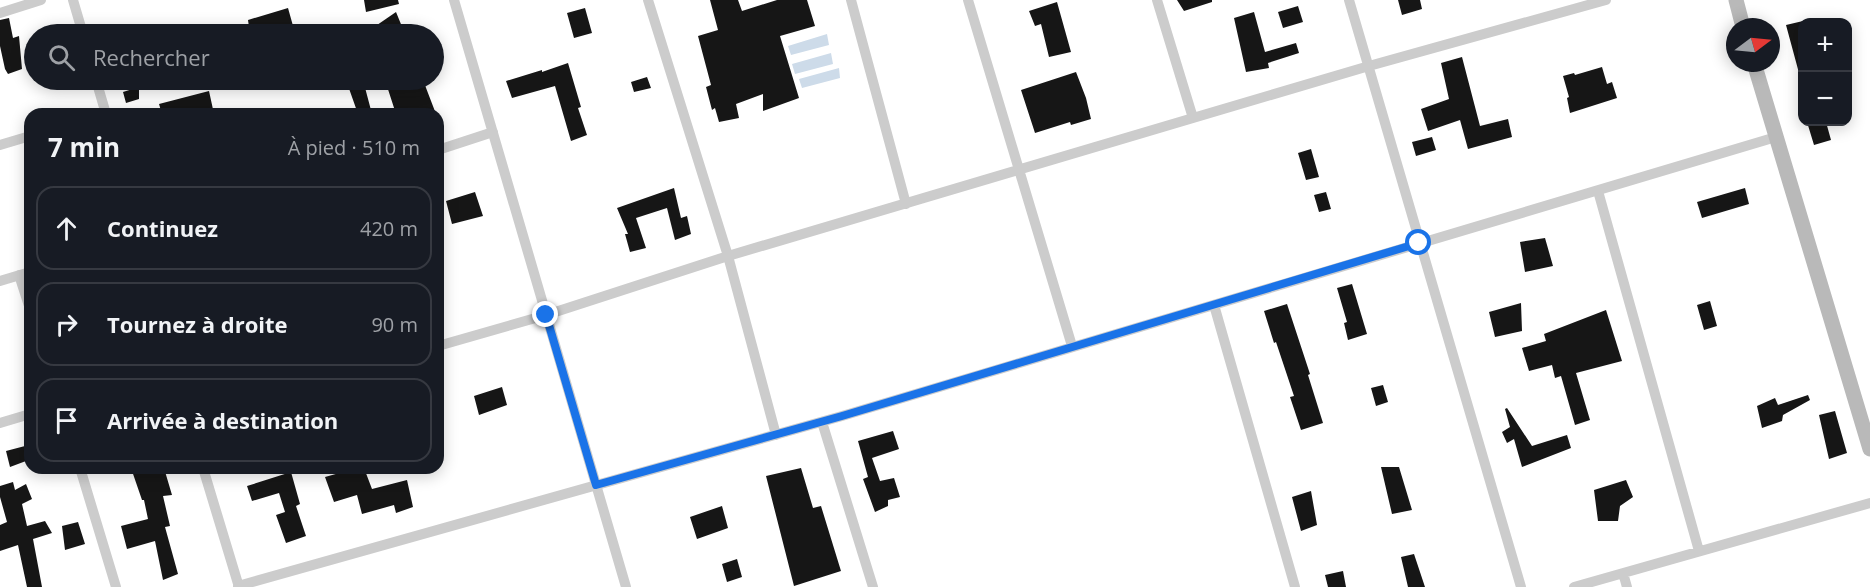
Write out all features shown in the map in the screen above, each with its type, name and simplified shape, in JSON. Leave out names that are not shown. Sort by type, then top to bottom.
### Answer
[{"type":"street","points":[[0,13],[41,0]]},
{"type":"street","points":[[73,0],[80,24]]},
{"type":"street","points":[[454,0],[626,587]]},
{"type":"street","points":[[648,0],[728,256],[776,435]]},
{"type":"street","points":[[851,0],[906,204]]},
{"type":"street","points":[[968,0],[1072,346]]},
{"type":"street","points":[[1157,0],[1193,118]]},
{"type":"street","points":[[1349,0],[1521,587]]},
{"type":"street","points":[[444,344],[1020,169],[1369,66],[1606,0]]},
{"type":"street","points":[[1736,0],[1741,18]]},
{"type":"street","points":[[1757,72],[1870,449]]},
{"type":"street","points":[[99,90],[103,108]]},
{"type":"street","points":[[444,148],[493,132]]},
{"type":"street","points":[[205,474],[239,586],[822,422],[1776,136]]},
{"type":"street","points":[[0,145],[24,138]]},
{"type":"street","points":[[1598,191],[1699,551]]},
{"type":"street","points":[[0,281],[24,274]]},
{"type":"street","points":[[1214,305],[1295,587]]},
{"type":"street","points":[[0,423],[24,416]]},
{"type":"street","points":[[822,422],[873,587]]},
{"type":"street","points":[[82,474],[116,587]]},
{"type":"street","points":[[1574,587],[1870,503]]},
{"type":"street","points":[[1623,573],[1627,587]]},
{"type":"water","points":[[827,34],[829,45],[791,55],[788,46]]},
{"type":"water","points":[[831,53],[833,64],[795,74],[792,64]]},
{"type":"water","points":[[839,68],[840,78],[802,88],[799,79]]},
{"type":"building","points":[[364,0],[398,0],[399,4],[366,12]]},
{"type":"building","points":[[710,0],[738,0],[742,11],[777,0],[807,0],[815,26],[780,36],[799,98],[763,111],[763,94],[736,104],[739,118],[719,122],[715,108],[712,110],[706,87],[711,85],[698,36],[718,30]]},
{"type":"building","points":[[1177,0],[1212,0],[1212,2],[1184,11]]},
{"type":"building","points":[[1398,0],[1420,0],[1422,9],[1402,15]]},
{"type":"building","points":[[1057,2],[1071,52],[1049,57],[1041,24],[1035,26],[1029,11]]},
{"type":"building","points":[[1298,6],[1303,22],[1283,28],[1278,12]]},
{"type":"building","points":[[288,8],[292,24],[249,24],[248,20]]},
{"type":"building","points":[[585,8],[592,33],[574,38],[567,13]]},
{"type":"building","points":[[396,12],[401,24],[379,24]]},
{"type":"building","points":[[1254,12],[1265,52],[1296,43],[1299,53],[1268,63],[1269,68],[1246,72],[1234,18]]},
{"type":"building","points":[[9,18],[13,38],[19,36],[22,69],[8,74],[0,46],[0,20]]},
{"type":"building","points":[[1798,22],[1798,69],[1786,25]]},
{"type":"building","points":[[1462,57],[1480,126],[1508,119],[1512,137],[1468,149],[1460,120],[1428,131],[1421,109],[1449,99],[1441,63]]},
{"type":"building","points":[[568,63],[581,107],[578,108],[587,135],[571,141],[555,86],[512,98],[506,81]]},
{"type":"building","points":[[1602,67],[1607,84],[1612,82],[1617,98],[1570,113],[1567,98],[1569,97],[1563,76]]},
{"type":"building","points":[[1076,72],[1091,119],[1071,125],[1070,122],[1035,133],[1021,90]]},
{"type":"building","points":[[647,77],[651,88],[634,92],[631,82]]},
{"type":"building","points":[[139,90],[139,99],[126,103],[123,92]]},
{"type":"building","points":[[350,90],[366,90],[370,108],[356,108]]},
{"type":"building","points":[[388,90],[427,90],[434,108],[394,108]]},
{"type":"building","points":[[209,91],[213,108],[160,108],[159,104]]},
{"type":"building","points":[[1808,126],[1827,126],[1831,140],[1814,145]]},
{"type":"building","points":[[1432,137],[1436,150],[1416,156],[1412,142]]},
{"type":"building","points":[[1311,149],[1319,177],[1306,180],[1298,153]]},
{"type":"building","points":[[674,188],[681,218],[687,216],[691,234],[675,240],[667,208],[636,218],[646,248],[630,252],[625,234],[628,234],[617,208]]},
{"type":"building","points":[[1745,188],[1749,204],[1702,218],[1697,202]]},
{"type":"building","points":[[475,192],[483,216],[452,224],[446,201]]},
{"type":"building","points":[[1326,192],[1331,209],[1319,212],[1314,195]]},
{"type":"building","points":[[1545,238],[1553,266],[1525,272],[1520,242]]},
{"type":"building","points":[[1352,284],[1367,334],[1348,340],[1344,323],[1347,322],[1337,288]]},
{"type":"building","points":[[1710,301],[1717,326],[1704,330],[1697,305]]},
{"type":"building","points":[[1521,303],[1522,331],[1495,337],[1489,312]]},
{"type":"building","points":[[1287,304],[1323,423],[1301,430],[1290,397],[1294,396],[1264,311]]},
{"type":"building","points":[[1606,310],[1622,361],[1576,373],[1590,420],[1575,425],[1561,376],[1555,378],[1552,365],[1529,371],[1522,348],[1546,341],[1544,334]]},
{"type":"building","points":[[1383,385],[1388,402],[1376,406],[1371,388]]},
{"type":"building","points":[[502,387],[507,405],[479,415],[474,396]]},
{"type":"building","points":[[1808,395],[1810,400],[1783,415],[1782,421],[1762,428],[1757,406],[1775,398],[1778,405]]},
{"type":"building","points":[[1507,408],[1532,446],[1567,435],[1571,448],[1522,467],[1514,439],[1507,443],[1502,432],[1510,427],[1505,409]]},
{"type":"building","points":[[1835,411],[1847,453],[1829,459],[1819,415]]},
{"type":"building","points":[[893,431],[899,449],[872,458],[880,481],[894,478],[900,497],[888,500],[888,506],[875,512],[863,479],[868,477],[858,441]]},
{"type":"building","points":[[24,446],[24,462],[10,467],[6,451]]},
{"type":"building","points":[[1381,467],[1399,467],[1412,510],[1392,514]]},
{"type":"building","points":[[801,468],[813,508],[821,506],[841,571],[794,586],[766,476]]},
{"type":"building","points":[[133,474],[166,474],[172,495],[163,496],[170,526],[165,527],[178,574],[163,580],[155,541],[127,549],[121,526],[148,519],[144,500],[142,500]]},
{"type":"building","points":[[292,474],[300,504],[296,506],[306,536],[286,543],[276,515],[285,512],[279,493],[252,501],[247,486]]},
{"type":"building","points":[[336,474],[366,474],[372,489],[407,480],[413,507],[396,513],[394,505],[362,514],[357,495],[334,502],[325,477]]},
{"type":"building","points":[[1626,480],[1633,497],[1620,506],[1618,521],[1598,521],[1594,490]]},
{"type":"building","points":[[13,482],[15,490],[26,484],[32,499],[22,504],[27,526],[45,521],[52,533],[33,539],[42,587],[27,587],[18,545],[0,551],[0,525],[7,522],[0,497],[0,486]]},
{"type":"building","points":[[1311,491],[1317,525],[1301,531],[1292,497]]},
{"type":"building","points":[[722,506],[728,528],[697,539],[690,517]]},
{"type":"building","points":[[78,522],[85,544],[65,550],[62,526]]},
{"type":"building","points":[[1414,554],[1425,587],[1408,587],[1401,557]]},
{"type":"building","points":[[737,559],[742,577],[727,582],[722,564]]},
{"type":"building","points":[[1343,571],[1346,587],[1328,587],[1325,575]]},
{"type":"route","points":[[546,315],[596,485],[842,416],[1419,243]]}]
